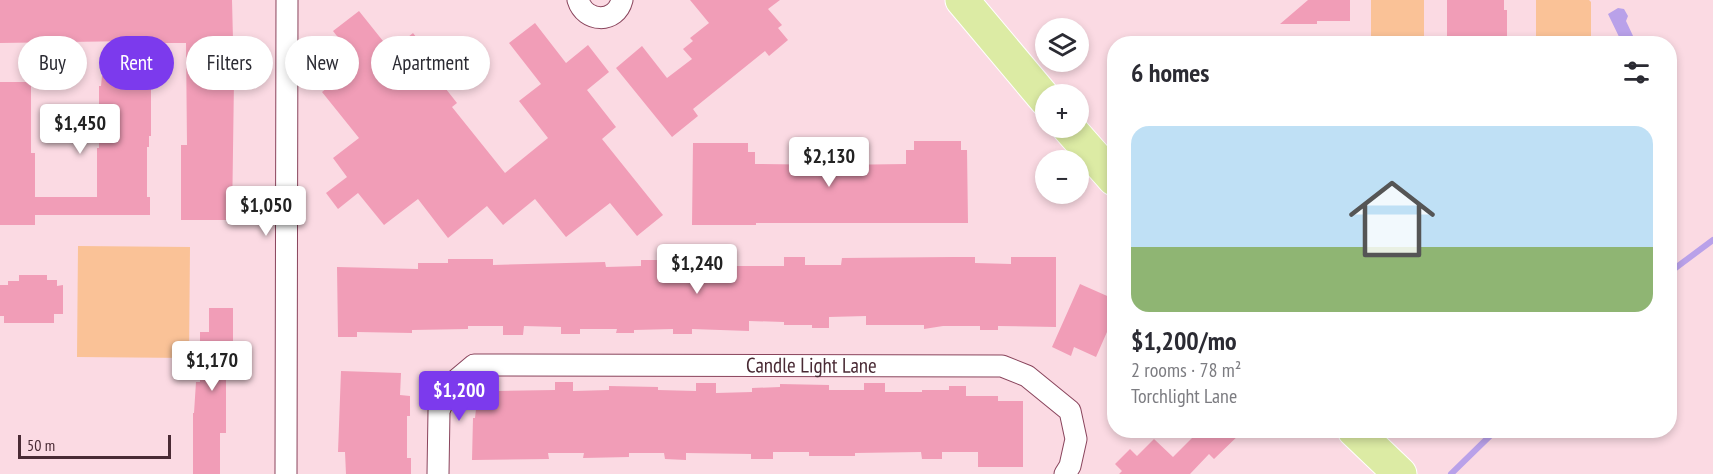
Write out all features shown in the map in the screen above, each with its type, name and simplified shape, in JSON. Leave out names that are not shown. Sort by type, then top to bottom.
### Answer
[{"type":"main road","points":[[962,0],[1035,87]]},
{"type":"main road","points":[[1078,138],[1107,171]]},
{"type":"main road","points":[[1363,438],[1401,474]]},
{"type":"street","points":[[286,474],[287,0]]},
{"type":"street","points":[[578,0],[584,12],[596,18],[610,16],[617,12],[622,0]]},
{"type":"street","name":"Candle Light Lane","points":[[438,474],[439,411],[449,387],[474,366],[1002,366],[1027,376],[1070,411],[1076,439],[1070,466],[1065,474]]},
{"type":"shaded area","points":[[1371,0],[1424,0],[1424,36],[1371,36]]},
{"type":"shaded area","points":[[1536,0],[1589,0],[1591,2],[1591,36],[1536,36]]},
{"type":"shaded area","points":[[1618,8],[1624,9],[1628,16],[1626,21],[1633,36],[1619,36],[1608,14]]},
{"type":"shaded area","points":[[78,246],[190,247],[189,358],[77,357]]},
{"type":"building","points":[[0,0],[232,0],[233,36],[186,36],[186,43],[174,43],[174,36],[99,36],[99,42],[87,42],[87,36],[18,36],[18,43],[0,43]]},
{"type":"building","points":[[690,0],[780,0],[768,9],[782,25],[778,28],[788,40],[769,56],[765,51],[693,109],[698,116],[672,137],[616,68],[642,46],[667,78],[692,59],[683,49],[693,41],[690,38],[709,23]]},
{"type":"building","points":[[1308,0],[1350,0],[1350,21],[1280,24]]},
{"type":"building","points":[[1447,0],[1504,0],[1504,10],[1507,10],[1507,36],[1447,36]]},
{"type":"building","points":[[359,11],[379,36],[371,36],[371,90],[447,90],[457,103],[452,107],[505,173],[548,138],[519,101],[541,84],[509,43],[535,23],[566,63],[588,45],[609,72],[587,90],[616,127],[602,139],[663,215],[637,236],[610,203],[566,237],[535,199],[503,225],[487,206],[448,238],[418,199],[384,225],[358,193],[338,209],[326,193],[347,177],[333,158],[359,138],[322,92],[324,90],[359,90],[359,36],[337,36],[333,31]]},
{"type":"building","points":[[0,82],[18,82],[18,90],[31,90],[31,153],[35,153],[35,197],[97,197],[97,148],[99,148],[99,90],[151,90],[151,136],[149,136],[149,147],[147,147],[147,197],[150,197],[150,215],[35,215],[35,225],[0,225]]},
{"type":"building","points":[[186,90],[234,90],[232,220],[181,220],[181,145],[187,145]]},
{"type":"building","points":[[914,141],[961,141],[961,150],[967,150],[968,223],[692,225],[693,143],[748,143],[748,152],[755,152],[755,164],[836,165],[906,164],[906,150],[914,150]]},
{"type":"building","points":[[784,257],[805,257],[805,265],[841,265],[842,258],[975,257],[975,263],[1011,264],[1011,257],[1056,257],[1056,327],[998,326],[998,330],[980,330],[980,326],[943,326],[924,329],[924,325],[866,325],[866,316],[829,317],[829,328],[812,328],[812,325],[784,325],[784,322],[749,321],[749,331],[692,329],[692,334],[673,334],[673,329],[616,333],[617,329],[580,329],[580,334],[561,334],[561,327],[524,326],[523,335],[503,335],[503,326],[468,326],[468,329],[412,330],[412,333],[357,332],[357,337],[338,337],[337,267],[418,269],[418,263],[448,263],[448,259],[493,259],[493,265],[605,262],[606,267],[641,266],[641,260],[661,260],[661,262],[717,262],[717,266],[784,266]]},
{"type":"building","points":[[19,275],[47,275],[47,280],[57,280],[57,286],[63,285],[63,314],[54,314],[54,323],[4,323],[4,316],[0,316],[0,285],[8,285],[8,281],[19,281]]},
{"type":"building","points":[[1080,284],[1107,296],[1107,332],[1096,357],[1074,347],[1071,356],[1052,347]]},
{"type":"building","points":[[209,308],[233,308],[233,350],[226,350],[226,433],[220,433],[220,474],[193,474],[193,413],[196,382],[200,382],[200,332],[209,332]]},
{"type":"building","points":[[341,371],[401,373],[400,395],[410,396],[410,416],[407,416],[407,458],[411,458],[411,474],[346,474],[345,452],[338,452]]},
{"type":"building","points":[[555,382],[573,382],[573,391],[609,390],[609,386],[658,387],[658,390],[696,391],[696,383],[716,383],[716,393],[752,392],[752,388],[780,387],[780,384],[829,385],[829,390],[864,390],[864,383],[885,383],[885,392],[949,390],[949,386],[966,386],[966,396],[998,396],[998,401],[1023,401],[1023,467],[978,467],[978,452],[942,452],[942,459],[922,459],[921,452],[809,456],[809,452],[773,452],[773,459],[751,459],[751,454],[686,453],[686,460],[665,459],[664,453],[629,453],[629,457],[583,458],[584,453],[548,453],[549,459],[472,460],[473,418],[475,418],[477,400],[497,400],[497,391],[555,390]]},
{"type":"building","points":[[1192,438],[1236,438],[1214,459],[1209,454],[1190,474],[1119,474],[1122,471],[1115,464],[1130,449],[1137,456],[1154,439],[1173,457]]},
{"type":"waterway","points":[[1677,267],[1713,240]]},
{"type":"waterway","points":[[1451,474],[1488,438]]}]
